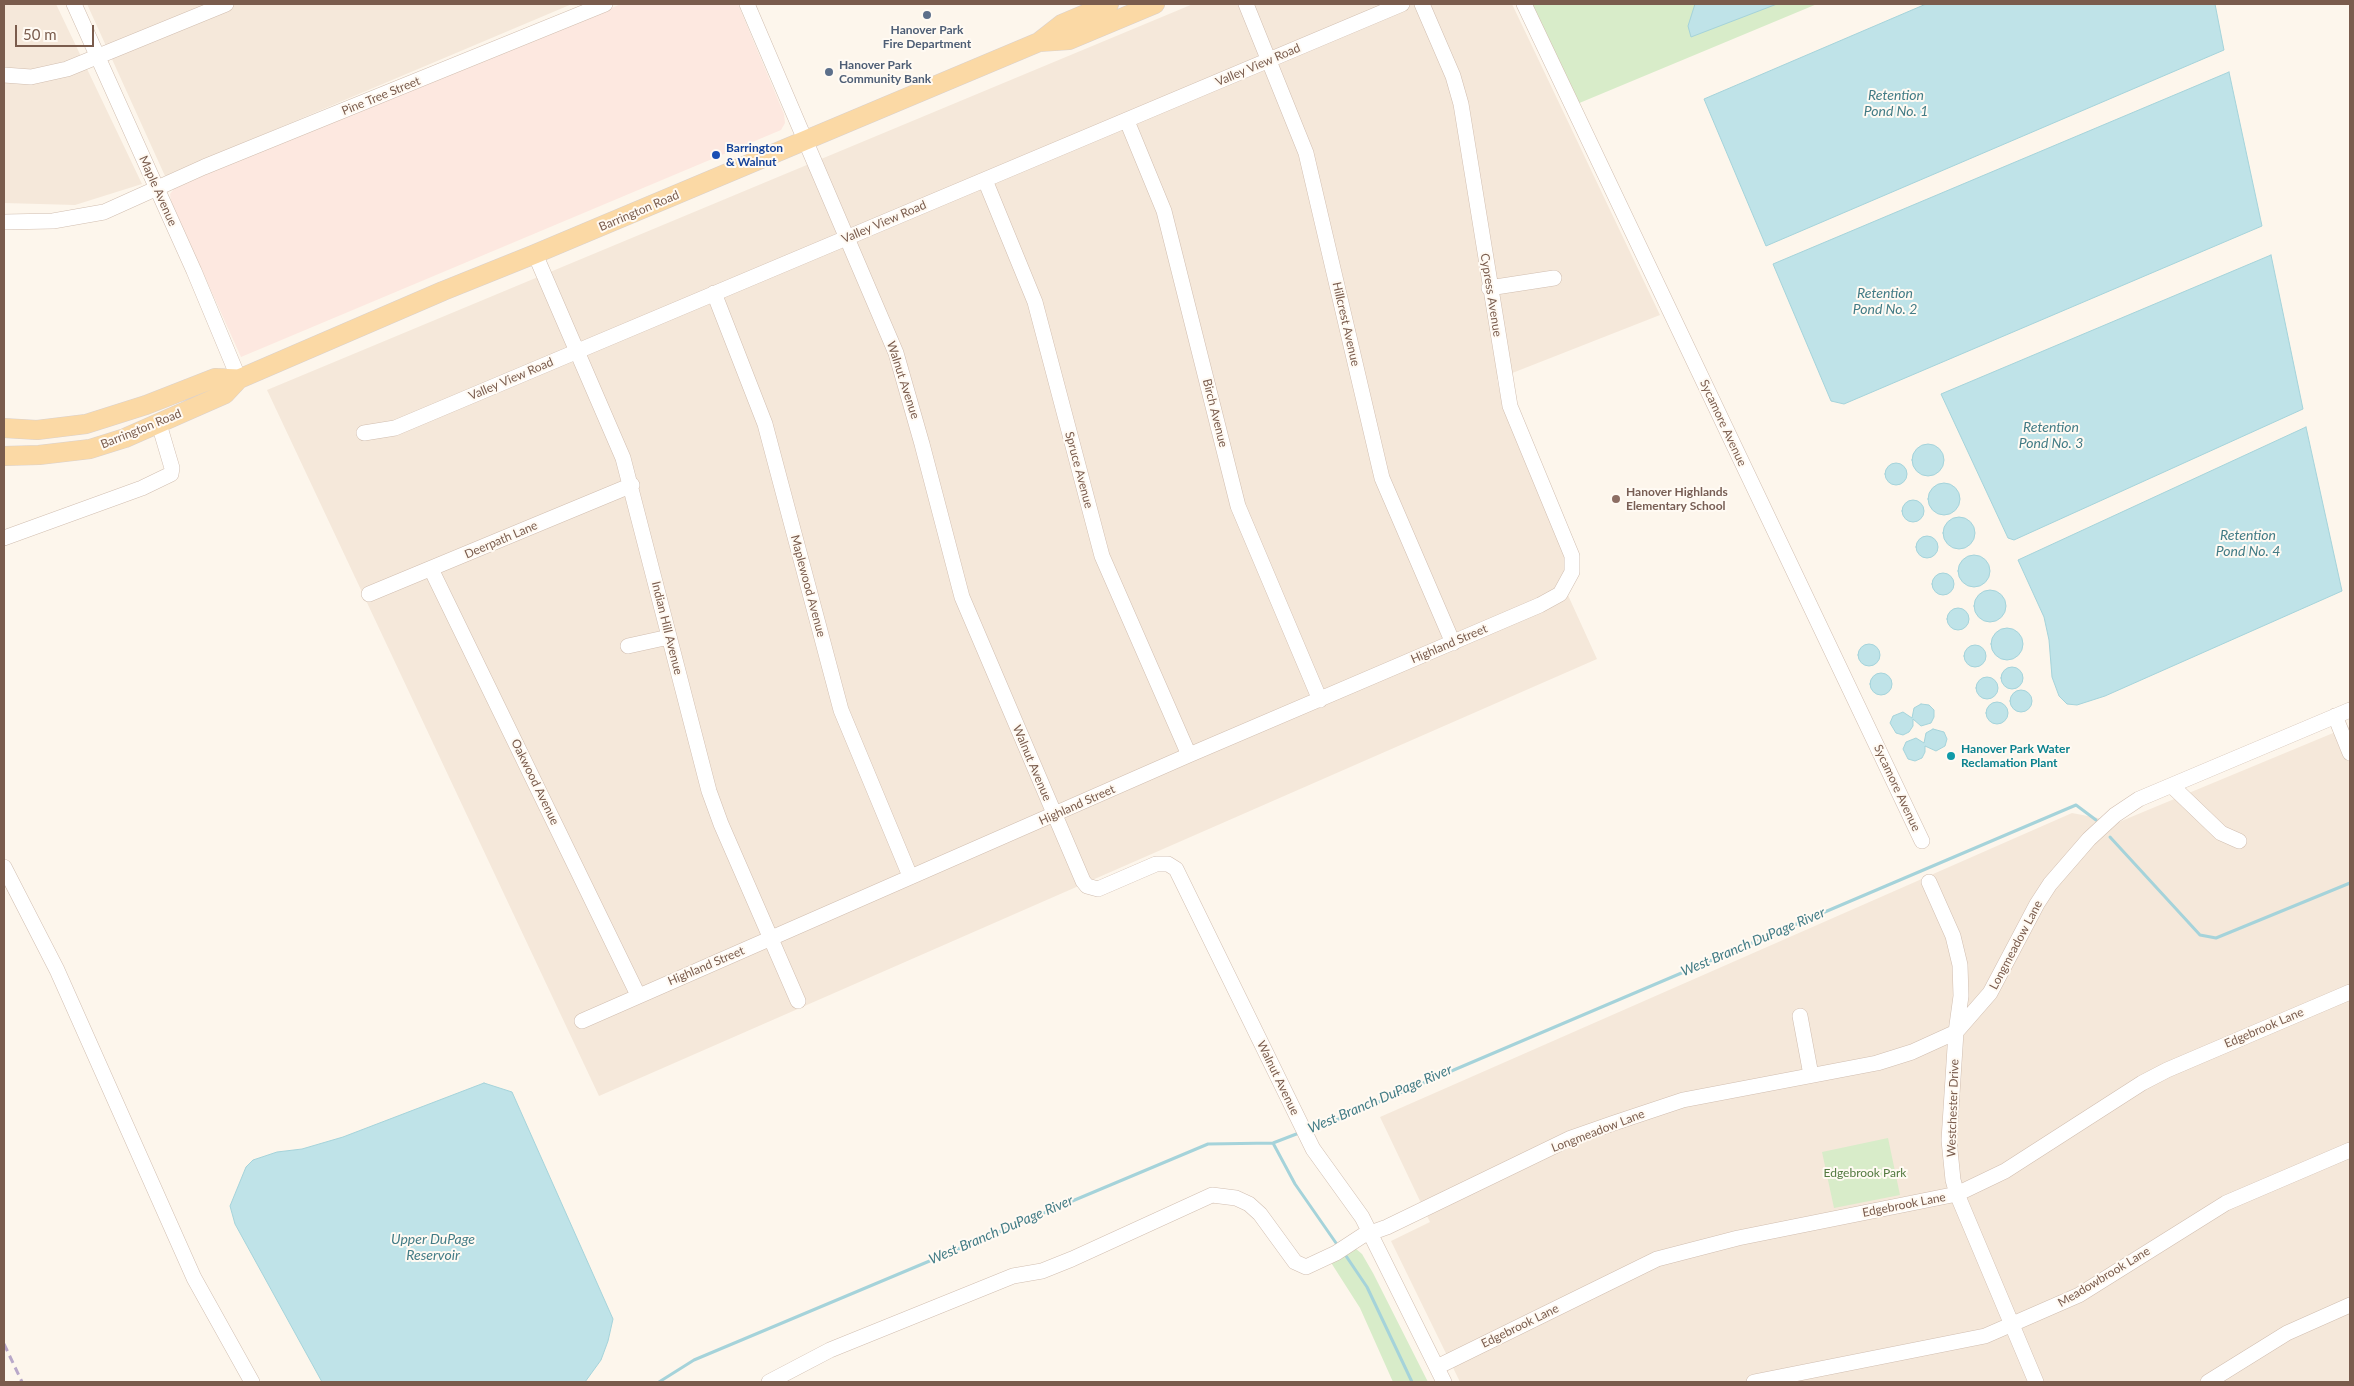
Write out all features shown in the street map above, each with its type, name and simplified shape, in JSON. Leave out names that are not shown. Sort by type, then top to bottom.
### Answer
[{"type":"main road","name":"Barrington Road","points":[[4,456],[39,455],[90,449],[159,424],[225,394],[239,379],[443,291],[1040,42],[1062,24],[1109,4]]},
{"type":"main road","name":"Barrington Road","points":[[1040,42],[1069,40],[1155,4]]},
{"type":"main road","name":"Barrington Road","points":[[4,428],[37,430],[86,424],[129,412],[215,378],[239,379]]},
{"type":"street","name":"Maple Avenue","points":[[74,4],[157,187],[239,379]]},
{"type":"street","points":[[4,75],[31,77],[67,69],[226,4]]},
{"type":"street","name":"Pine Tree Street","points":[[4,222],[53,222],[104,212],[157,187],[606,4]]},
{"type":"street","name":"Walnut Avenue","points":[[747,4],[896,353],[962,597],[1054,816],[1087,886],[1098,889],[1161,863],[1176,869],[1313,1149],[1362,1217],[1444,1382]]},
{"type":"street","name":"Hillcrest Avenue","points":[[1246,4],[1306,152],[1382,478],[1453,643]]},
{"type":"street","name":"Valley View Road","points":[[364,433],[395,428],[1402,4]]},
{"type":"street","name":"Cypress Avenue","points":[[1422,4],[1457,88],[1510,406],[1572,556],[1572,572],[1568,583]]},
{"type":"street","name":"Sycamore Avenue","points":[[1524,4],[1922,841]]},
{"type":"street","name":"Birch Avenue","points":[[1127,121],[1159,196],[1167,220],[1238,506],[1320,700]]},
{"type":"street","name":"Spruce Avenue","points":[[985,180],[1035,302],[1102,556],[1189,755]]},
{"type":"street","name":"Indian Hill Avenue","points":[[535,254],[623,458],[632,485],[669,637],[715,807],[798,1001]]},
{"type":"street","points":[[1489,288],[1554,278]]},
{"type":"street","name":"Maplewood Avenue","points":[[714,293],[765,424],[841,710],[910,876]]},
{"type":"street","points":[[4,538],[142,488],[171,474],[172,468],[159,424]]},
{"type":"street","name":"Deerpath Lane","points":[[369,594],[632,485]]},
{"type":"street","name":"Oakwood Avenue","points":[[431,569],[638,995]]},
{"type":"street","name":"Highland Street","points":[[582,1021],[910,876],[1054,816],[1189,755],[1551,600],[1560,594],[1568,583]]},
{"type":"street","points":[[628,646],[669,637]]},
{"type":"street","name":"Longmeadow Lane","points":[[769,1382],[830,1350],[1013,1276],[1042,1271],[1212,1195],[1236,1198],[1249,1204],[1260,1214],[1295,1262],[1306,1267],[1336,1253],[1362,1236],[1371,1234],[1571,1138],[1683,1100],[1892,1059],[1956,1032],[1990,993],[2037,904],[2063,866],[2089,838],[2115,815],[2139,799],[2350,710]]},
{"type":"street","points":[[2335,716],[2350,753]]},
{"type":"street","points":[[2172,786],[2221,832],[2238,841]]},
{"type":"street","points":[[4,867],[22,906],[57,970],[194,1278],[252,1382]]},
{"type":"street","name":"Westchester Drive","points":[[1929,882],[1953,936],[1960,965],[1961,996],[1956,1032],[1949,1140],[1950,1162],[1957,1194],[2036,1382]]},
{"type":"street","name":"Edgebrook Lane","points":[[1437,1367],[1657,1259],[1738,1238],[1957,1194],[2006,1171],[2142,1083],[2167,1070],[2350,992]]},
{"type":"street","points":[[1800,1016],[1810,1075]]},
{"type":"street","name":"Meadowbrook Lane","points":[[1754,1382],[1985,1336],[2079,1295],[2212,1210],[2350,1150]]},
{"type":"street","points":[[2208,1382],[2287,1333],[2350,1306]]},
{"type":"shaded area","points":[[4,4],[56,4],[142,184],[75,205],[4,203]]},
{"type":"shaded area","points":[[87,4],[572,4],[165,176]]},
{"type":"shaded area","points":[[621,4],[738,4],[784,114],[785,123],[781,130],[241,357],[171,202],[170,194],[176,186]]},
{"type":"shaded area","points":[[1193,4],[1512,4],[1660,315],[1497,379],[1504,411],[1565,549],[1567,563],[1562,582],[1597,659],[599,1096],[267,390]]},
{"type":"shaded area","points":[[2350,726],[2350,1382],[1460,1382],[1391,1241],[1430,1222],[1380,1117],[2072,813],[2119,822]]},
{"type":"green space","points":[[1530,4],[1817,4],[1577,104]]},
{"type":"green space","name":"Edgebrook Park","points":[[1888,1138],[1900,1195],[1834,1208],[1822,1152]]},
{"type":"green space","points":[[1355,1248],[1362,1254],[1373,1273],[1428,1382],[1393,1382],[1360,1308],[1330,1261]]},
{"type":"water","points":[[1695,4],[1777,4],[1691,37],[1688,26]]},
{"type":"water","name":"Retention Pond No. 1","points":[[1926,4],[2215,4],[2224,50],[1766,246],[1704,99]]},
{"type":"water","name":"Retention Pond No. 2","points":[[2229,72],[2262,226],[1844,404],[1831,401],[1773,264]]},
{"type":"water","name":"Retention Pond No. 3","points":[[2271,255],[2303,409],[2014,540],[2008,538],[1941,394]]},
{"type":"water","name":"Retention Pond No. 4","points":[[2306,427],[2342,591],[2105,696],[2077,705],[2067,704],[2059,696],[2052,677],[2049,640],[2044,617],[2018,560]]},
{"type":"water","points":[[1928,444],[1934,445],[1939,449],[1943,454],[1943,466],[1939,471],[1934,475],[1928,476],[1922,475],[1917,471],[1913,466],[1912,460],[1913,454],[1917,449],[1922,445]]},
{"type":"water","points":[[1896,463],[1904,466],[1907,474],[1904,482],[1896,485],[1888,482],[1885,474],[1888,466]]},
{"type":"water","points":[[1944,483],[1950,484],[1955,488],[1959,493],[1959,505],[1955,510],[1950,514],[1944,515],[1938,514],[1933,510],[1929,505],[1928,499],[1929,493],[1933,488],[1938,484]]},
{"type":"water","points":[[1913,500],[1921,503],[1924,511],[1921,519],[1913,522],[1905,519],[1902,511],[1905,503]]},
{"type":"water","points":[[1959,517],[1965,518],[1970,522],[1974,527],[1974,539],[1970,544],[1965,548],[1959,549],[1953,548],[1948,544],[1944,539],[1943,533],[1944,527],[1948,522],[1953,518]]},
{"type":"water","points":[[1927,536],[1935,539],[1938,547],[1935,555],[1927,558],[1919,555],[1916,547],[1919,539]]},
{"type":"water","points":[[1974,555],[1980,556],[1985,560],[1989,565],[1989,577],[1985,582],[1980,586],[1974,587],[1968,586],[1963,582],[1959,577],[1958,571],[1959,565],[1963,560],[1968,556]]},
{"type":"water","points":[[1943,573],[1951,576],[1954,584],[1951,592],[1943,595],[1935,592],[1932,584],[1935,576]]},
{"type":"water","points":[[1990,590],[1996,591],[2001,595],[2005,600],[2005,612],[2001,617],[1996,621],[1990,622],[1984,621],[1979,617],[1975,612],[1974,606],[1975,600],[1979,595],[1984,591]]},
{"type":"water","points":[[1958,608],[1966,611],[1969,619],[1966,627],[1958,630],[1950,627],[1947,619],[1950,611]]},
{"type":"water","points":[[2007,628],[2013,629],[2018,633],[2022,638],[2022,650],[2018,655],[2013,659],[2007,660],[2001,659],[1996,655],[1992,650],[1991,644],[1992,638],[1996,633],[2001,629]]},
{"type":"water","points":[[1869,644],[1877,647],[1880,655],[1877,663],[1869,666],[1861,663],[1858,655],[1861,647]]},
{"type":"water","points":[[1975,645],[1983,648],[1986,656],[1983,664],[1975,667],[1967,664],[1964,656],[1967,648]]},
{"type":"water","points":[[2012,667],[2020,670],[2023,678],[2020,686],[2012,689],[2004,686],[2001,678],[2004,670]]},
{"type":"water","points":[[1881,673],[1889,676],[1892,684],[1889,692],[1881,695],[1873,692],[1870,684],[1873,676]]},
{"type":"water","points":[[1987,677],[1995,680],[1998,688],[1995,696],[1987,699],[1979,696],[1976,688],[1979,680]]},
{"type":"water","points":[[2021,690],[2029,693],[2032,701],[2029,709],[2021,712],[2013,709],[2010,701],[2013,693]]},
{"type":"water","points":[[1997,702],[2005,705],[2008,713],[2005,721],[1997,724],[1989,721],[1986,713],[1989,705]]},
{"type":"water","points":[[1921,704],[1929,705],[1934,710],[1934,717],[1931,723],[1921,726],[1913,719],[1913,726],[1909,732],[1903,735],[1896,733],[1890,723],[1893,716],[1903,712],[1912,718],[1914,708]]},
{"type":"water","points":[[1933,729],[1944,732],[1947,739],[1945,746],[1936,751],[1925,746],[1922,758],[1915,761],[1908,759],[1903,749],[1906,742],[1916,738],[1924,743],[1926,733]]},
{"type":"water","name":"Upper DuPage Reservoir","points":[[484,1083],[512,1092],[613,1319],[601,1360],[585,1382],[322,1382],[235,1224],[230,1206],[246,1167],[253,1160],[277,1152],[302,1149],[343,1137]]},
{"type":"waterway","name":"West Branch DuPage River","points":[[1307,1130],[1334,1121],[2076,805],[2096,820]]},
{"type":"waterway","name":"West Branch DuPage River","points":[[2110,837],[2200,935],[2216,938],[2350,883]]},
{"type":"waterway","name":"West Branch DuPage River","points":[[659,1382],[694,1360],[1208,1144],[1273,1143],[1299,1133]]},
{"type":"waterway","points":[[1273,1143],[1295,1184],[1336,1243]]},
{"type":"waterway","points":[[1344,1253],[1367,1287],[1412,1382]]},
{"type":"railway","points":[[4,1344],[22,1382]]},
{"type":"place","name":"Hanover Park Fire Department","points":[[927,15]]},
{"type":"place","name":"Hanover Park Community Bank","points":[[829,72]]},
{"type":"place","name":"Barrington & Walnut","points":[[716,155]]},
{"type":"place","name":"Hanover Highlands Elementary School","points":[[1616,499]]},
{"type":"place","name":"Hanover Park Water Reclamation Plant","points":[[1951,756]]}]
